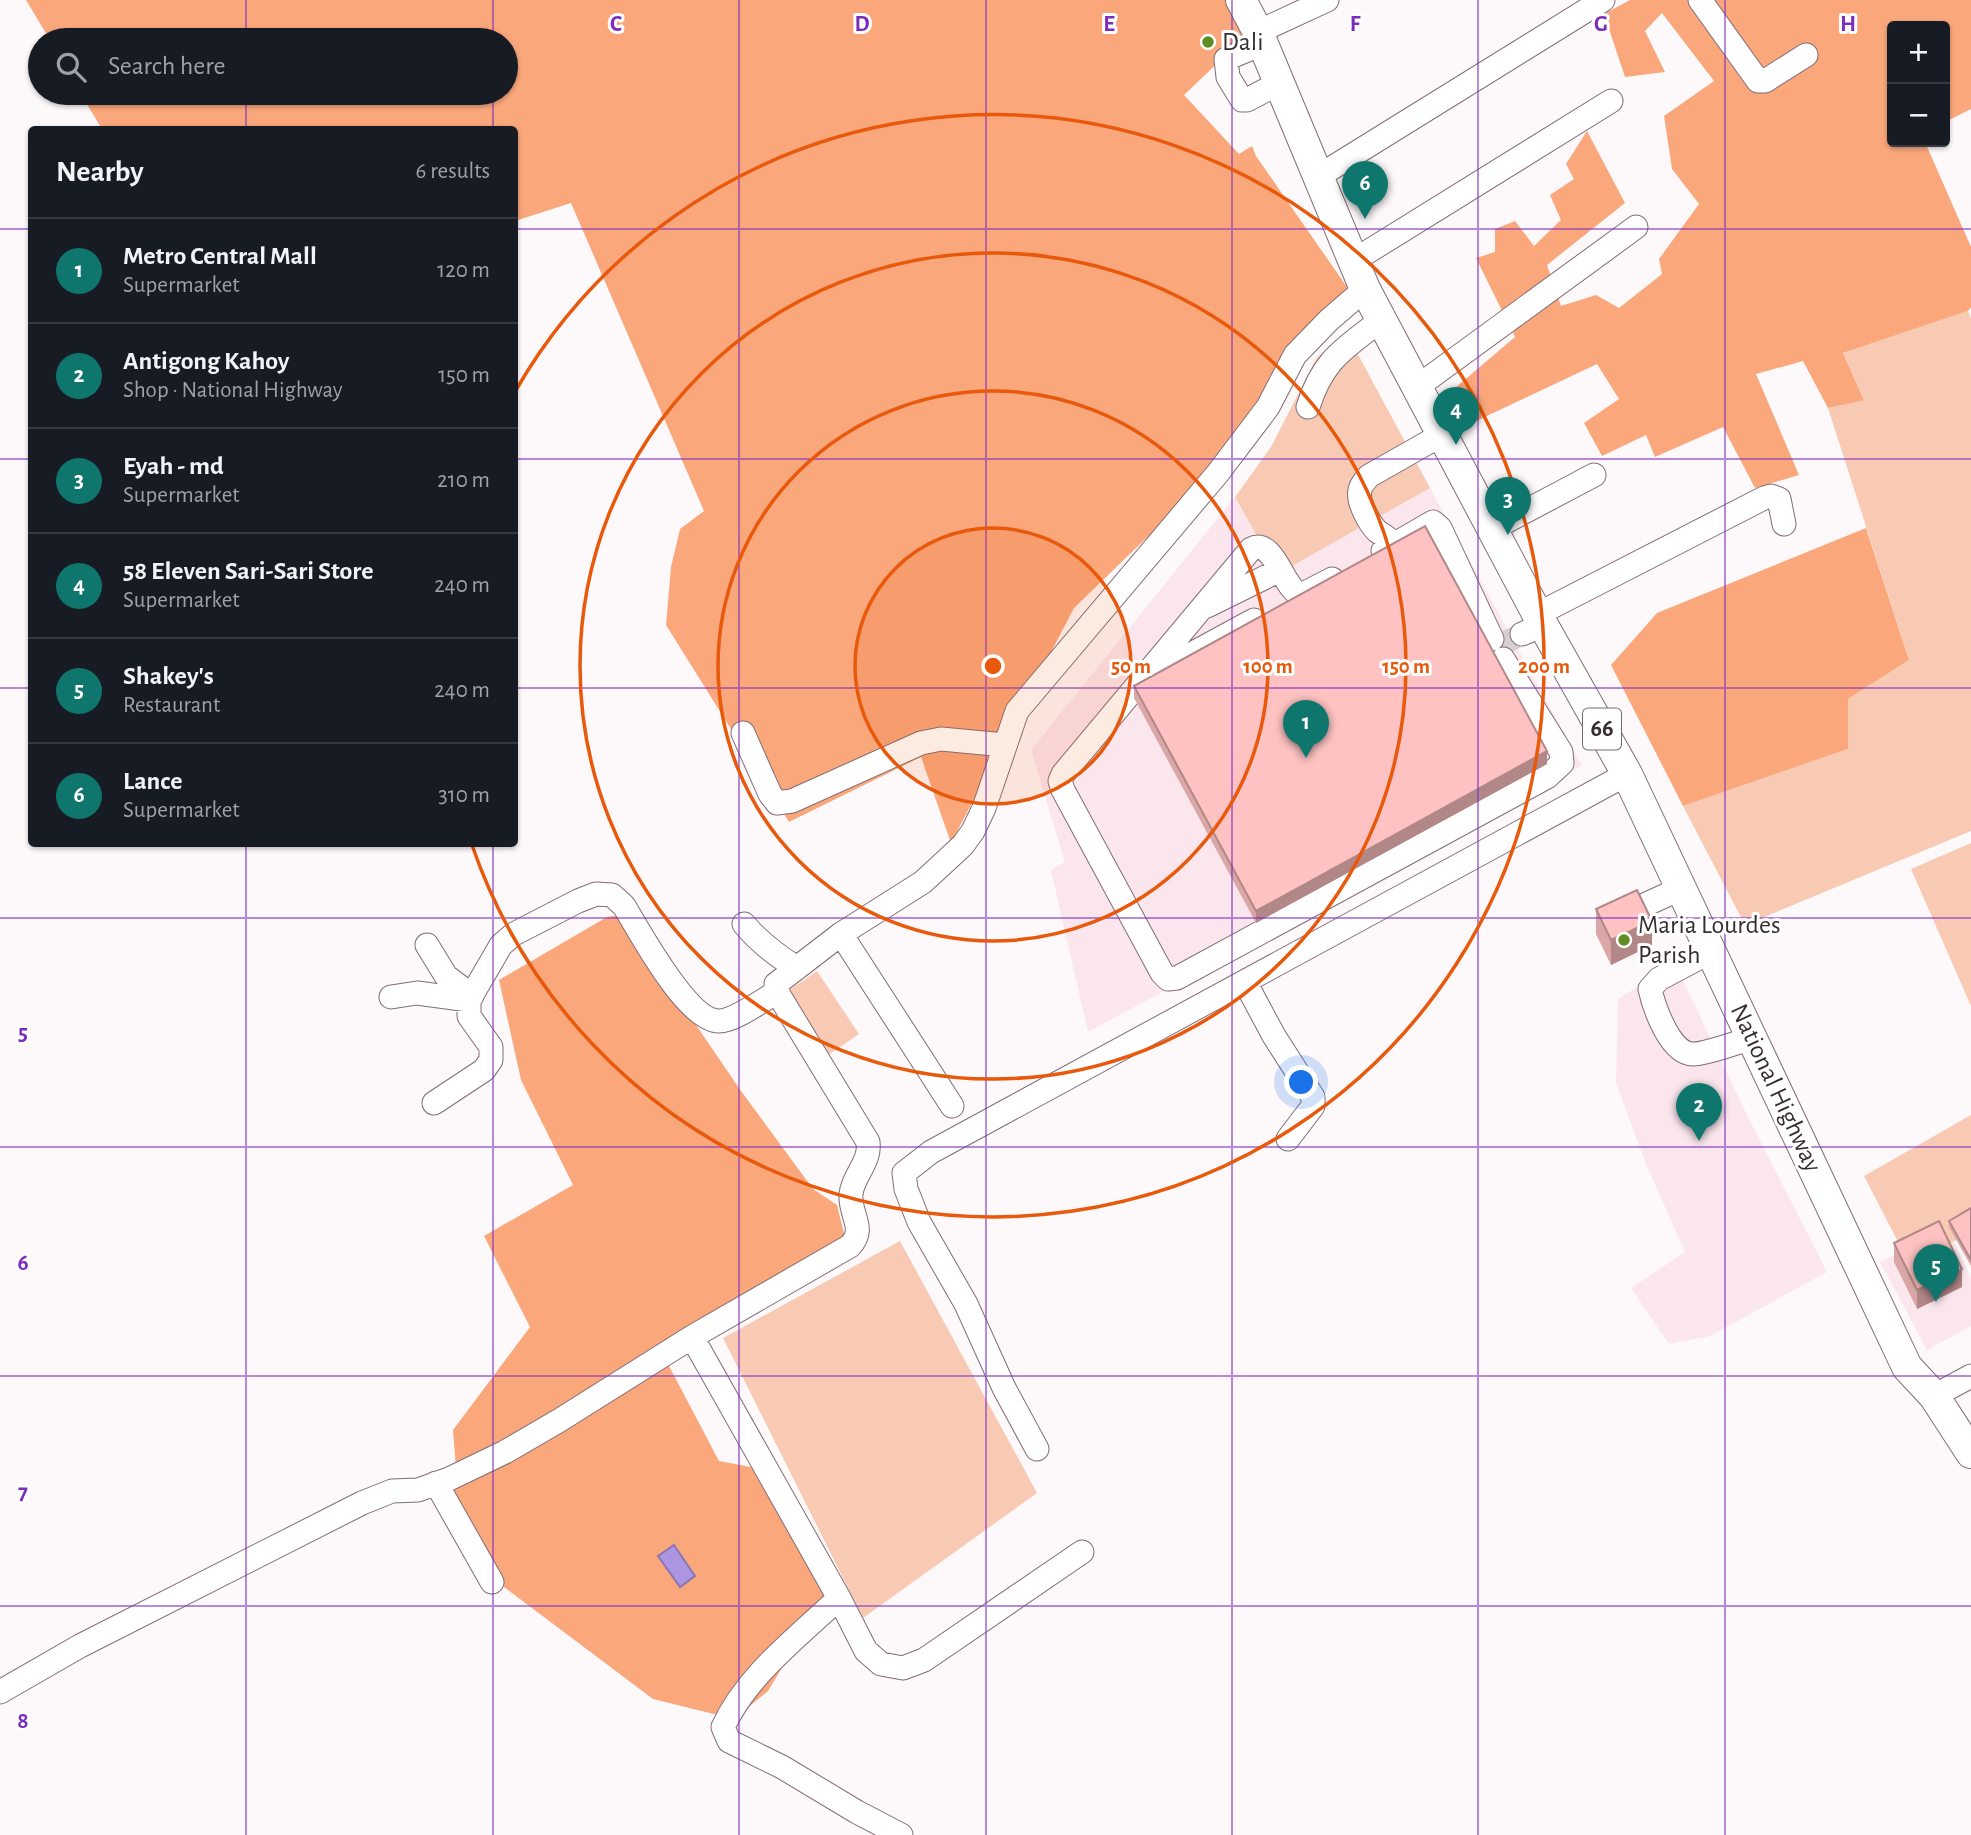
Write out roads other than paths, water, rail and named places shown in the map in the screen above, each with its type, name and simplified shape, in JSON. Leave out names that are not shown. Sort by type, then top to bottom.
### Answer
[{"type":"main road","name":"National Highway","points":[[1241,0],[1260,38],[1365,289],[1492,529],[1534,624],[1627,774],[1907,1367],[1934,1396],[1971,1453]]},
{"type":"street","points":[[1279,83],[1242,100],[1228,77],[1226,59],[1328,0]]},
{"type":"street","points":[[1319,176],[1603,0]]},
{"type":"street","points":[[1700,0],[1758,81],[1765,81],[1806,55]]},
{"type":"street","points":[[1353,261],[1611,100]]},
{"type":"street","points":[[1417,387],[1636,227]]},
{"type":"street","points":[[0,1692],[80,1646],[362,1503],[392,1491],[418,1490],[505,1452],[856,1240],[859,1232],[851,1191],[869,1151],[868,1142],[777,992],[775,984],[841,934],[923,882],[962,845],[973,831],[984,808],[1017,711],[1218,473],[1268,407],[1295,355],[1329,320],[1365,289]]},
{"type":"street","points":[[1308,407],[1316,382],[1334,357],[1381,320]]},
{"type":"street","points":[[1395,545],[1385,534],[1376,530],[1363,509],[1360,486],[1368,476],[1443,434]]},
{"type":"street","points":[[1492,529],[1594,475]]},
{"type":"street","points":[[1534,624],[1765,498],[1771,496],[1779,499],[1784,524]]},
{"type":"street","points":[[1433,522],[1440,528],[1497,649],[1561,752],[1562,763],[1547,777],[1177,978],[1168,979],[1162,973],[1069,803],[1060,781],[1063,774],[1251,548],[1256,546],[1270,552],[1290,589],[1305,593],[1395,545],[1433,522]]},
{"type":"street","points":[[1201,610],[1280,570]]},
{"type":"street","points":[[1136,683],[1268,613]]},
{"type":"street","points":[[743,733],[770,794],[777,803],[792,801],[921,743],[941,739],[1005,745]]},
{"type":"street","points":[[1037,1450],[1003,1388],[966,1304],[919,1222],[906,1189],[904,1173],[931,1152],[1627,774]]},
{"type":"street","points":[[1627,913],[1682,888]]},
{"type":"street","points":[[434,1103],[484,1070],[491,1060],[491,1047],[469,1016],[470,998],[501,945],[513,933],[596,894],[612,895],[624,906],[679,993],[704,1017],[717,1022],[729,1020],[777,992]]},
{"type":"street","points":[[744,924],[756,939],[797,968]]},
{"type":"street","points":[[841,934],[952,1106]]},
{"type":"street","points":[[428,945],[446,976],[470,998]]},
{"type":"street","points":[[1710,952],[1659,979],[1650,989],[1655,1012],[1682,1050],[1693,1054],[1752,1038]]},
{"type":"street","points":[[1245,982],[1274,1037],[1314,1097],[1313,1106],[1288,1139]]},
{"type":"street","points":[[391,997],[416,993],[470,998]]},
{"type":"street","points":[[692,1337],[866,1651],[881,1664],[903,1668],[924,1660],[1082,1552]]},
{"type":"street","points":[[1934,1396],[1971,1376]]},
{"type":"street","points":[[436,1483],[492,1582]]},
{"type":"street","points":[[839,1598],[763,1671],[732,1708],[723,1727],[729,1741],[782,1767],[901,1835]]},
{"type":"tunnel","points":[[1495,648],[1522,634]]},
{"type":"place","name":"Dali","points":[[1208,42]]},
{"type":"place","name":"Lance","points":[[1365,219]]},
{"type":"place","name":"58 Eleven Sari-Sari Store","points":[[1456,445]]},
{"type":"place","name":"Eyah - md","points":[[1508,535]]},
{"type":"place","name":"Metro Central Mall","points":[[1306,758]]},
{"type":"place","name":"Maria Lourdes Parish","points":[[1624,940]]},
{"type":"place","name":"Antigong Kahoy","points":[[1699,1141]]},
{"type":"place","name":"Shakey's","points":[[1936,1302]]}]
